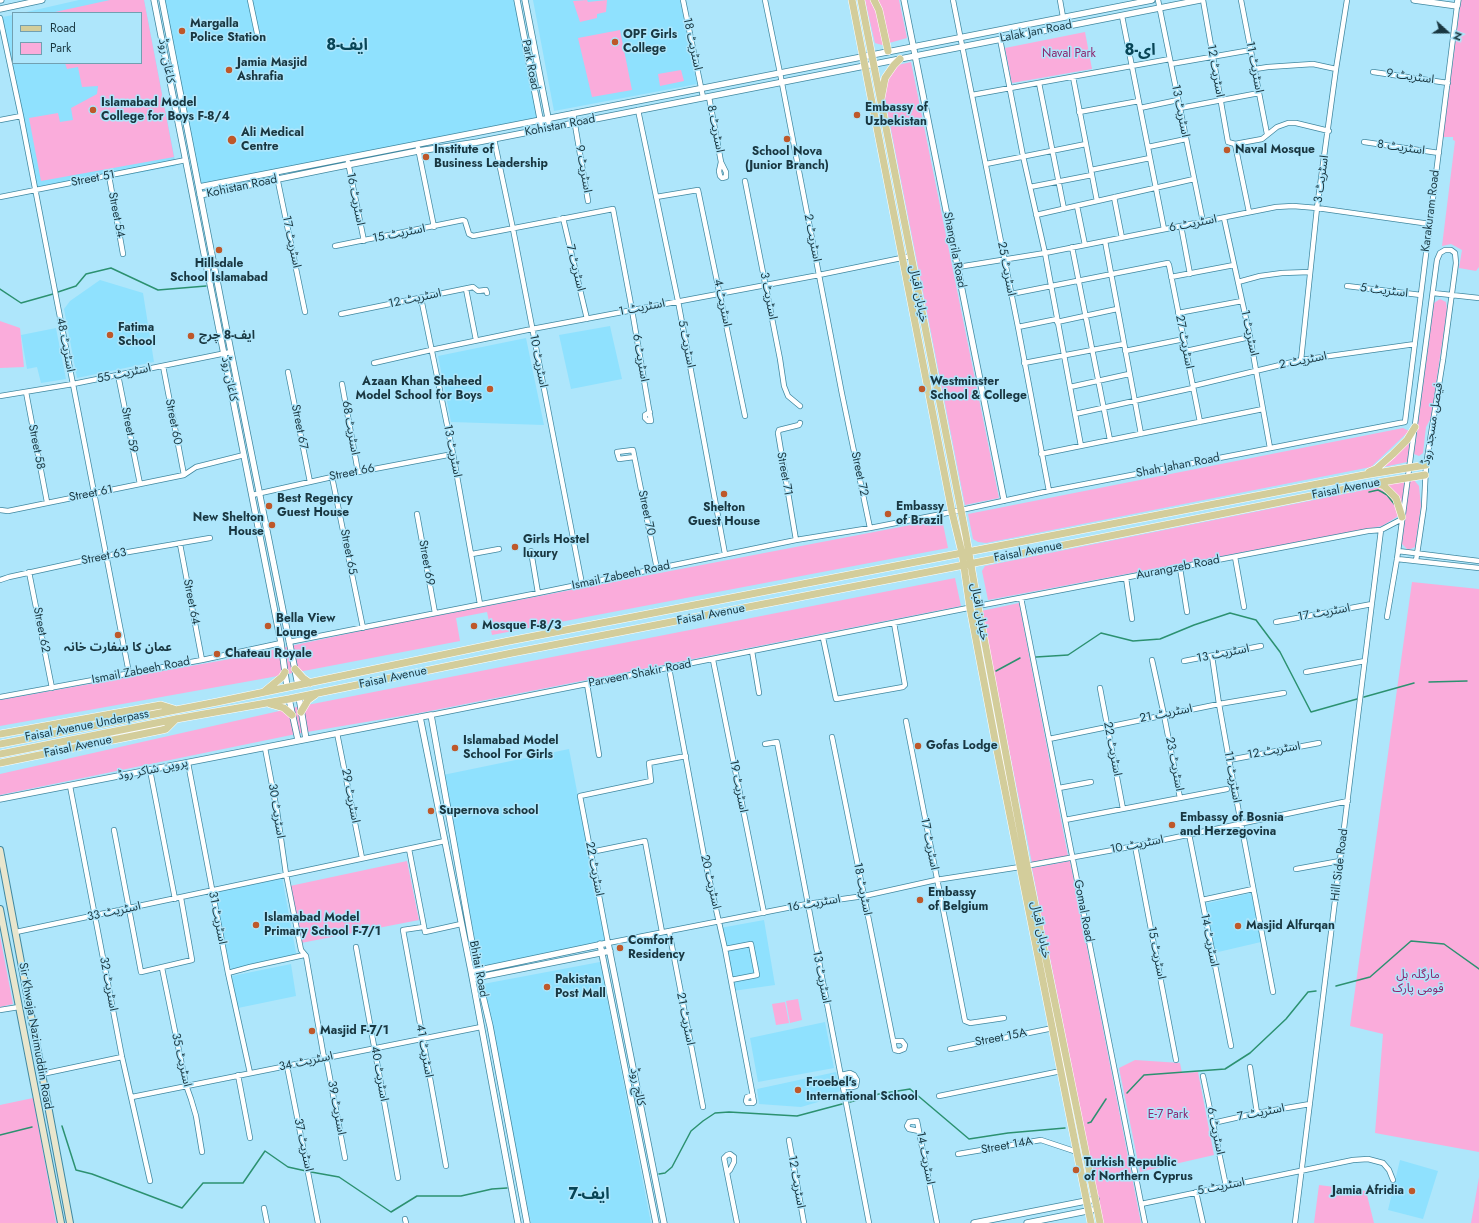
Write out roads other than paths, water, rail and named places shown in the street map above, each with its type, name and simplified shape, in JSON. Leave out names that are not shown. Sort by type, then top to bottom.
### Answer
[{"type":"main road","name":"خیابان اقبال","points":[[852,0],[952,512],[958,537],[965,552],[968,564],[974,607],[1091,1223]]},
{"type":"main road","name":"خیابان اقبال","points":[[861,0],[870,55],[966,536],[965,552]]},
{"type":"main road","points":[[874,0],[879,10],[888,51]]},
{"type":"main road","points":[[880,103],[885,78],[900,59]]},
{"type":"main road","points":[[1364,475],[1376,469],[1393,454],[1407,440],[1415,427]]},
{"type":"main road","name":"Faisal Avenue","points":[[0,734],[161,705],[174,709],[217,702],[491,644],[1364,475],[1426,465]]},
{"type":"main road","name":"Faisal Avenue","points":[[0,763],[162,730],[176,719],[289,699],[512,653],[937,571],[1376,483],[1425,475]]},
{"type":"main road","points":[[1376,483],[1384,486],[1396,498],[1402,518]]},
{"type":"main road","points":[[966,536],[975,545],[986,548]]},
{"type":"main road","points":[[936,558],[953,550],[956,546],[958,537]]},
{"type":"main road","points":[[937,571],[957,572],[971,586],[978,567],[982,563],[990,560]]},
{"type":"main road","points":[[509,641],[504,648],[506,651],[512,653]]},
{"type":"main road","points":[[491,644],[497,650],[494,657]]},
{"type":"main road","points":[[295,669],[310,683]]},
{"type":"main road","points":[[263,692],[282,677],[285,672]]},
{"type":"main road","points":[[301,712],[308,700],[318,693]]},
{"type":"main road","points":[[217,702],[220,712]]},
{"type":"main road","points":[[266,703],[280,707],[292,715]]},
{"type":"main road","name":"Faisal Avenue Underpass","points":[[0,744],[174,709]]},
{"type":"main road","name":"Faisal Avenue Underpass","points":[[0,754],[176,719]]},
{"type":"main road","name":"Sir Khwaja Nazimuddin Road","points":[[0,850],[70,1223]]},
{"type":"main road","name":"خیابان اقبال","points":[[1023,866],[1100,1223]]},
{"type":"main road","name":"Sir Khwaja Nazimuddin Road","points":[[0,909],[61,1223]]},
{"type":"main road","points":[[11,967],[22,964]]},
{"type":"street","points":[[0,8],[17,3],[42,0]]},
{"type":"street","name":"کاغان روڈ","points":[[154,0],[281,643],[287,687]]},
{"type":"street","name":"کاغان روڈ","points":[[162,0],[298,685]]},
{"type":"street","points":[[250,0],[257,33]]},
{"type":"street","name":"Park Road","points":[[517,0],[542,129]]},
{"type":"street","name":"Park Road","points":[[525,0],[550,128]]},
{"type":"street","name":"اسٹریٹ 18","points":[[683,0],[701,88],[706,97]]},
{"type":"street","points":[[765,0],[780,72]]},
{"type":"street","name":"Shangrila Road","points":[[904,0],[1004,500]]},
{"type":"street","points":[[953,0],[960,38]]},
{"type":"street","points":[[1060,0],[1063,17]]},
{"type":"street","name":"Lalak Jan Road","points":[[870,55],[1152,0]]},
{"type":"street","name":"اسٹریٹ 13","points":[[1158,0],[1203,222]]},
{"type":"street","name":"Lalak Jan Road","points":[[872,64],[1200,0]]},
{"type":"street","name":"اسٹریٹ 12","points":[[1203,0],[1228,142],[1235,144]]},
{"type":"street","name":"اسٹریٹ 11","points":[[1241,0],[1267,134]]},
{"type":"street","name":"اسٹریٹ 3","points":[[1301,360],[1317,208],[1347,0]]},
{"type":"street","points":[[1414,0],[1458,3]]},
{"type":"street","name":"Karakuram Road","points":[[1405,422],[1458,3]]},
{"type":"street","points":[[156,11],[164,10]]},
{"type":"street","points":[[1122,16],[1164,229]]},
{"type":"street","name":"اسٹریٹ 48","points":[[0,18],[129,673]]},
{"type":"street","name":"اسٹریٹ 25","points":[[960,38],[1005,260],[1049,491]]},
{"type":"street","points":[[1000,39],[1023,156],[1045,253],[1081,446]]},
{"type":"street","points":[[972,95],[1132,66],[1213,57],[1251,50]]},
{"type":"street","name":"Kohistan Road","points":[[199,188],[870,55]]},
{"type":"street","name":"Kohistan Road","points":[[200,195],[349,165],[494,139],[872,64]]},
{"type":"street","points":[[1255,69],[1313,64],[1326,65],[1336,69]]},
{"type":"street","name":"اسٹریٹ 2","points":[[780,72],[847,420]]},
{"type":"street","name":"اسٹریٹ 9","points":[[1373,72],[1448,83]]},
{"type":"street","points":[[1072,77],[1097,201]]},
{"type":"street","points":[[1039,83],[1064,209]]},
{"type":"street","points":[[1180,108],[1259,93]]},
{"type":"street","name":"اسٹریٹ 8","points":[[706,97],[721,162]]},
{"type":"street","points":[[1140,108],[1178,100]]},
{"type":"street","points":[[1079,112],[1139,101]]},
{"type":"street","points":[[175,107],[183,105]]},
{"type":"street","name":"اسٹریٹ 5","points":[[638,110],[678,301],[725,554]]},
{"type":"street","name":"اسٹریٹ 9","points":[[573,113],[588,201]]},
{"type":"street","points":[[0,120],[20,116]]},
{"type":"street","points":[[1249,212],[1235,144],[1262,139],[1277,127],[1288,123],[1296,123],[1329,131]]},
{"type":"street","points":[[492,130],[494,139]]},
{"type":"street","points":[[476,133],[478,142]]},
{"type":"street","name":"اسٹریٹ 10","points":[[494,139],[513,228],[582,584]]},
{"type":"street","points":[[1148,147],[1186,139]]},
{"type":"street","name":"اسٹریٹ 8","points":[[1364,142],[1439,153]]},
{"type":"street","points":[[986,164],[1086,144]]},
{"type":"street","points":[[417,145],[434,227]]},
{"type":"street","name":"اسٹریٹ 16","points":[[348,158],[364,241]]},
{"type":"street","points":[[1030,187],[1150,158]]},
{"type":"street","name":"Street 51","points":[[0,197],[186,160]]},
{"type":"street","name":"اسٹریٹ 17","points":[[276,172],[305,312]]},
{"type":"street","name":"Street 54","points":[[108,176],[123,254]]},
{"type":"street","points":[[1036,215],[1194,179]]},
{"type":"street","name":"اسٹریٹ 3","points":[[745,181],[784,386],[788,396],[800,406]]},
{"type":"street","name":"اسٹریٹ 4","points":[[656,197],[698,190],[745,416]]},
{"type":"street","points":[[1114,197],[1122,238]]},
{"type":"street","points":[[1077,206],[1085,245]]},
{"type":"street","name":"اسٹریٹ 6","points":[[958,267],[1045,253],[1276,207],[1293,206],[1317,208],[1430,224]]},
{"type":"street","name":"اسٹریٹ 6","points":[[563,218],[613,209],[650,412]]},
{"type":"street","points":[[513,228],[563,218]]},
{"type":"street","name":"اسٹریٹ 7","points":[[563,218],[587,318]]},
{"type":"street","name":"اسٹریٹ 1","points":[[1224,218],[1250,337],[1270,448]]},
{"type":"street","name":"اسٹریٹ 15","points":[[335,246],[463,220],[465,221],[469,234],[473,236],[513,228]]},
{"type":"street","points":[[1181,226],[1190,274]]},
{"type":"street","points":[[1105,241],[1141,434]]},
{"type":"street","points":[[1072,247],[1110,440]]},
{"type":"street","name":"فیصل مسجد روڈ","points":[[1387,617],[1397,559],[1437,260],[1440,253],[1445,250],[1451,250],[1455,253],[1456,263],[1443,360],[1426,465],[1426,488],[1416,561]]},
{"type":"street","name":"اسٹریٹ 1","points":[[374,363],[476,340],[819,275],[911,256]]},
{"type":"street","name":"اسٹریٹ 27","points":[[1111,274],[1168,263],[1170,265],[1171,277],[1200,422]]},
{"type":"street","points":[[1171,277],[1234,266]]},
{"type":"street","points":[[1238,282],[1260,276],[1282,273],[1310,272]]},
{"type":"street","points":[[1011,294],[1111,274]]},
{"type":"street","name":"اسٹریٹ 5","points":[[1347,286],[1421,295]]},
{"type":"street","name":"اسٹریٹ 12","points":[[341,314],[466,289],[474,288],[480,291],[486,290],[487,292]]},
{"type":"street","points":[[466,289],[476,340]]},
{"type":"street","points":[[1433,294],[1479,298]]},
{"type":"street","name":"اسٹریٹ 13","points":[[421,298],[453,454],[480,604]]},
{"type":"street","points":[[1178,313],[1242,301]]},
{"type":"street","points":[[1018,327],[1117,310]]},
{"type":"street","points":[[1186,351],[1250,337]]},
{"type":"street","points":[[1125,351],[1184,339]]},
{"type":"street","points":[[1024,363],[1124,344]]},
{"type":"street","name":"اسٹریٹ 2","points":[[1075,414],[1135,401],[1301,360],[1415,344]]},
{"type":"street","name":"اسٹریٹ 55","points":[[0,396],[72,384],[231,352]]},
{"type":"street","name":"Street 60","points":[[163,366],[183,476]]},
{"type":"street","name":"Street 67","points":[[288,372],[310,482]]},
{"type":"street","points":[[1070,387],[1129,374]]},
{"type":"street","name":"Street 59","points":[[118,375],[140,484]]},
{"type":"street","name":"اسٹریٹ 68","points":[[342,384],[358,472]]},
{"type":"street","name":"Street 58","points":[[26,392],[47,502]]},
{"type":"street","points":[[1041,454],[1263,409]]},
{"type":"street","name":"Street 72","points":[[847,420],[870,528]]},
{"type":"street","name":"Shah Jahan Road","points":[[952,512],[1049,491],[1405,422]]},
{"type":"street","name":"Street 71","points":[[796,540],[778,433],[779,430],[783,428],[800,424]]},
{"type":"street","name":"Street 66","points":[[252,495],[332,477],[453,454]]},
{"type":"street","points":[[183,476],[196,466],[244,455]]},
{"type":"street","name":"Street 70","points":[[634,457],[657,569]]},
{"type":"street","name":"Street 61","points":[[0,510],[8,511],[183,476]]},
{"type":"street","name":"Street 65","points":[[332,477],[363,628]]},
{"type":"street","name":"Ismail Zabeeh Road","points":[[289,642],[796,540],[870,528],[952,512]]},
{"type":"street","name":"Street 69","points":[[417,514],[435,613]]},
{"type":"street","points":[[1381,530],[1402,518]]},
{"type":"street","name":"Aurangzeb Road","points":[[974,607],[1368,531],[1381,530]]},
{"type":"street","name":"Hill Side Road","points":[[1295,1223],[1381,530]]},
{"type":"street","name":"Street 63","points":[[0,580],[105,556],[210,538]]},
{"type":"street","name":"Street 64","points":[[180,544],[202,660]]},
{"type":"street","points":[[472,554],[499,549]]},
{"type":"street","points":[[531,550],[538,593]]},
{"type":"street","points":[[1398,551],[1479,561]]},
{"type":"street","points":[[1235,557],[1244,607]]},
{"type":"street","points":[[1397,559],[1479,568]]},
{"type":"street","points":[[1180,568],[1187,612]]},
{"type":"street","name":"Street 62","points":[[30,572],[52,688]]},
{"type":"street","points":[[1126,578],[1132,619]]},
{"type":"street","name":"Gomal Road","points":[[1022,598],[1144,1223]]},
{"type":"street","name":"اسٹریٹ 17","points":[[1276,622],[1372,604]]},
{"type":"street","name":"Parveen Shakir Road","points":[[306,739],[713,660],[974,607]]},
{"type":"street","points":[[822,638],[836,700],[904,686],[894,623]]},
{"type":"street","name":"Ismail Zabeeh Road","points":[[0,697],[202,660],[281,643]]},
{"type":"street","name":"اسٹریٹ 13","points":[[1184,661],[1261,646]]},
{"type":"street","points":[[752,652],[759,693]]},
{"type":"street","name":"اسٹریٹ 11","points":[[1212,656],[1229,760],[1273,992]]},
{"type":"street","name":"اسٹریٹ 19","points":[[713,660],[764,913]]},
{"type":"street","name":"اسٹریٹ 23","points":[[1152,660],[1180,798]]},
{"type":"street","points":[[1306,672],[1365,661]]},
{"type":"street","name":"اسٹریٹ 20","points":[[669,668],[704,856],[725,949],[753,1095]]},
{"type":"street","points":[[587,684],[599,755]]},
{"type":"street","name":"اسٹریٹ 22","points":[[1100,688],[1123,809]]},
{"type":"street","name":"اسٹریٹ 21","points":[[1049,739],[1219,704],[1284,693]]},
{"type":"street","points":[[299,697],[306,739]]},
{"type":"street","points":[[289,699],[298,740]]},
{"type":"street","name":"Bhitai Road","points":[[431,715],[479,977],[490,1026],[527,1223]]},
{"type":"street","name":"Bhitai Road","points":[[420,717],[460,924],[471,971],[504,1155],[518,1223]]},
{"type":"street","name":"اسٹریٹ 17","points":[[906,721],[936,880],[965,1021],[970,1023],[1004,1018]]},
{"type":"street","name":"اسٹریٹ 29","points":[[337,733],[362,858]]},
{"type":"street","name":"اسٹریٹ 18","points":[[832,737],[893,1041]]},
{"type":"street","name":"پروین شاکر روڈ","points":[[0,799],[306,739]]},
{"type":"street","name":"اسٹریٹ 13","points":[[765,744],[777,742],[869,1223]]},
{"type":"street","name":"اسٹریٹ 12","points":[[1229,760],[1319,743]]},
{"type":"street","name":"اسٹریٹ 30","points":[[265,748],[277,811],[286,874],[301,950],[304,955]]},
{"type":"street","name":"اسٹریٹ 22","points":[[608,942],[580,796],[651,781],[648,764],[650,762],[686,756]]},
{"type":"street","name":"اسٹریٹ 31","points":[[188,763],[228,973],[250,1073]]},
{"type":"street","points":[[150,770],[175,899]]},
{"type":"street","points":[[1058,788],[1091,782]]},
{"type":"street","name":"اسٹریٹ 32","points":[[70,786],[122,1057],[150,1181]]},
{"type":"street","points":[[1065,820],[1227,789]]},
{"type":"street","name":"اسٹریٹ 10","points":[[1023,866],[1135,846],[1348,801]]},
{"type":"street","points":[[114,830],[142,972],[192,960],[181,898]]},
{"type":"street","name":"اسٹریٹ 14","points":[[1189,834],[1231,1046]]},
{"type":"street","name":"اسٹریٹ 33","points":[[16,932],[444,841]]},
{"type":"street","points":[[591,852],[645,841],[662,932]]},
{"type":"street","name":"اسٹریٹ 15","points":[[1135,846],[1176,1060]]},
{"type":"street","points":[[409,849],[425,932],[460,924]]},
{"type":"street","points":[[1296,869],[1340,861]]},
{"type":"street","name":"اسٹریٹ 16","points":[[608,942],[807,904],[864,896],[936,880],[1023,866]]},
{"type":"street","points":[[1202,900],[1253,889]]},
{"type":"street","name":"اسٹریٹ 41","points":[[423,926],[403,930],[446,1166]]},
{"type":"street","name":"اسٹریٹ 21","points":[[669,931],[703,1107]]},
{"type":"street","points":[[471,971],[608,942]]},
{"type":"street","name":"کالج روڈ","points":[[608,942],[664,1223]]},
{"type":"street","name":"کالج روڈ","points":[[600,944],[656,1223]]},
{"type":"street","points":[[725,949],[751,944],[757,975],[731,980]]},
{"type":"street","name":"اسٹریٹ 40","points":[[356,947],[398,1178]]},
{"type":"street","points":[[472,979],[610,951]]},
{"type":"street","points":[[228,973],[304,955]]},
{"type":"street","name":"اسٹریٹ 39","points":[[304,955],[306,956],[345,1158]]},
{"type":"street","name":"اسٹریٹ 35","points":[[162,968],[186,1085],[194,1110],[202,1152]]},
{"type":"street","points":[[0,1010],[19,1007]]},
{"type":"street","points":[[481,1027],[490,1026]]},
{"type":"street","name":"اسٹریٹ 34","points":[[132,1097],[481,1027]]},
{"type":"street","name":"Street 15A","points":[[950,1049],[1053,1028]]},
{"type":"street","points":[[42,1074],[122,1057]]},
{"type":"street","name":"اسٹریٹ 37","points":[[287,1066],[318,1223]]},
{"type":"street","points":[[1250,1067],[1257,1113]]},
{"type":"street","points":[[939,1096],[1061,1071]]},
{"type":"street","points":[[841,1075],[850,1073],[854,1075],[857,1080],[856,1086],[852,1088],[843,1086]]},
{"type":"street","points":[[238,1075],[250,1138]]},
{"type":"street","name":"اسٹریٹ 6","points":[[1203,1076],[1226,1186]]},
{"type":"street","name":"اسٹریٹ 7","points":[[1213,1123],[1257,1113],[1310,1104]]},
{"type":"street","name":"اسٹریٹ 14","points":[[919,1131],[909,1130],[907,1126],[909,1122],[917,1121],[937,1223]]},
{"type":"street","name":"اسٹریٹ 12","points":[[789,1140],[804,1223]]},
{"type":"street","name":"Street 14A","points":[[958,1154],[1041,1140],[1077,1152]]},
{"type":"street","points":[[504,1155],[514,1153]]},
{"type":"street","points":[[728,1172],[734,1162],[734,1157],[730,1154],[724,1158],[737,1223]]},
{"type":"street","name":"اسٹریٹ 5","points":[[1140,1204],[1353,1160],[1368,1159],[1383,1163],[1389,1170],[1393,1180]]},
{"type":"street","points":[[1196,1192],[1203,1223]]},
{"type":"street","points":[[974,1223],[1003,1220],[1096,1199]]},
{"type":"street","points":[[264,1208],[267,1223]]},
{"type":"street","points":[[1026,1223],[1098,1209]]},
{"type":"waterway","points":[[58,292],[76,286],[86,274],[111,268],[158,290],[206,286]]},
{"type":"waterway","points":[[0,289],[21,303],[53,294]]},
{"type":"waterway","points":[[1369,492],[1378,490],[1387,495],[1395,505]]},
{"type":"waterway","points":[[1036,657],[1068,655],[1101,633],[1133,641],[1160,639],[1194,625],[1230,613],[1256,620],[1280,652],[1311,712],[1357,699]]},
{"type":"waterway","points":[[996,671],[1020,658]]},
{"type":"waterway","points":[[1429,682],[1467,681]]},
{"type":"waterway","points":[[1364,697],[1414,683]]},
{"type":"waterway","points":[[1336,986],[1370,977],[1411,941],[1444,944],[1479,969]]},
{"type":"waterway","points":[[1127,1093],[1144,1075],[1225,1069],[1250,1053],[1286,1019],[1308,992],[1316,991]]},
{"type":"waterway","points":[[850,1102],[879,1094],[910,1089],[969,1139],[1008,1133],[1065,1128]]},
{"type":"waterway","points":[[1088,1123],[1091,1122],[1106,1099]]},
{"type":"waterway","points":[[659,1174],[665,1173],[672,1167],[691,1131],[715,1113],[729,1112],[797,1116],[842,1104]]},
{"type":"waterway","points":[[62,1126],[76,1170],[92,1174],[182,1208],[203,1183],[243,1183],[265,1151],[288,1167],[306,1171]]},
{"type":"waterway","points":[[0,1135],[32,1127]]},
{"type":"waterway","points":[[311,1172],[339,1177],[391,1212],[417,1196],[461,1196],[492,1189],[507,1188]]},
{"type":"place","name":"Margalla Police Station","points":[[182,31]]},
{"type":"place","name":"OPF Girls College","points":[[615,42]]},
{"type":"place","name":"Jamia Masjid Ashrafia","points":[[229,70]]},
{"type":"place","name":"Islamabad Model College for Boys F-8/4","points":[[93,110]]},
{"type":"place","name":"Embassy of Uzbekistan","points":[[857,115]]},
{"type":"place","name":"School Nova (Junior Branch)","points":[[787,139]]},
{"type":"place","name":"Ali Medical Centre","points":[[232,140]]},
{"type":"place","name":"Naval Mosque","points":[[1227,150]]},
{"type":"place","name":"Institute of Business Leadership","points":[[426,157]]},
{"type":"place","name":"Hillsdale School Islamabad","points":[[219,250]]},
{"type":"place","name":"Fatima School","points":[[110,335]]},
{"type":"place","name":"ایف-8 چرچ","points":[[191,336]]},
{"type":"place","name":"Azaan Khan Shaheed Model School for Boys","points":[[490,389]]},
{"type":"place","name":"Westminster School & College","points":[[922,389]]},
{"type":"place","name":"Shelton Guest House","points":[[724,494]]},
{"type":"place","name":"Best Regency Guest House","points":[[269,506]]},
{"type":"place","name":"Embassy of Brazil","points":[[888,514]]},
{"type":"place","name":"New Shelton House","points":[[272,525]]},
{"type":"place","name":"Girls Hostel luxury","points":[[515,547]]},
{"type":"place","name":"Bella View Lounge","points":[[268,626]]},
{"type":"place","name":"Mosque F-8/3","points":[[474,626]]},
{"type":"place","name":"عمان کا سفارت خانہ","points":[[118,635]]},
{"type":"place","name":"Chateau Royale","points":[[217,654]]},
{"type":"place","name":"Gofas Lodge","points":[[918,746]]},
{"type":"place","name":"Islamabad Model School For Girls","points":[[455,748]]},
{"type":"place","name":"Supernova school","points":[[431,811]]},
{"type":"place","name":"Embassy of Bosnia and Herzegovina","points":[[1172,825]]},
{"type":"place","name":"Embassy of Belgium","points":[[920,900]]},
{"type":"place","name":"Islamabad Model Primary School F-7/1","points":[[256,925]]},
{"type":"place","name":"Masjid Alfurqan","points":[[1238,926]]},
{"type":"place","name":"Comfort Residency","points":[[620,948]]},
{"type":"place","name":"Pakistan Post Mall","points":[[547,987]]},
{"type":"place","name":"Masjid F-7/1","points":[[312,1031]]},
{"type":"place","name":"Froebel's International School","points":[[798,1090]]},
{"type":"place","name":"Turkish Republic of Northern Cyprus","points":[[1076,1170]]},
{"type":"place","name":"Jamia Afridia","points":[[1412,1191]]},
{"type":"district","name":"ایف-8","points":[[347,46]]},
{"type":"district","name":"ای-8","points":[[1140,51]]},
{"type":"district","name":"ایف-7","points":[[589,1195]]},
{"type":"park label","name":"Naval Park","points":[[1069,54]]},
{"type":"park label","name":"مارگلہ ہل قومی پارک","points":[[1418,982]]},
{"type":"park label","name":"E-7 Park","points":[[1168,1115]]}]
